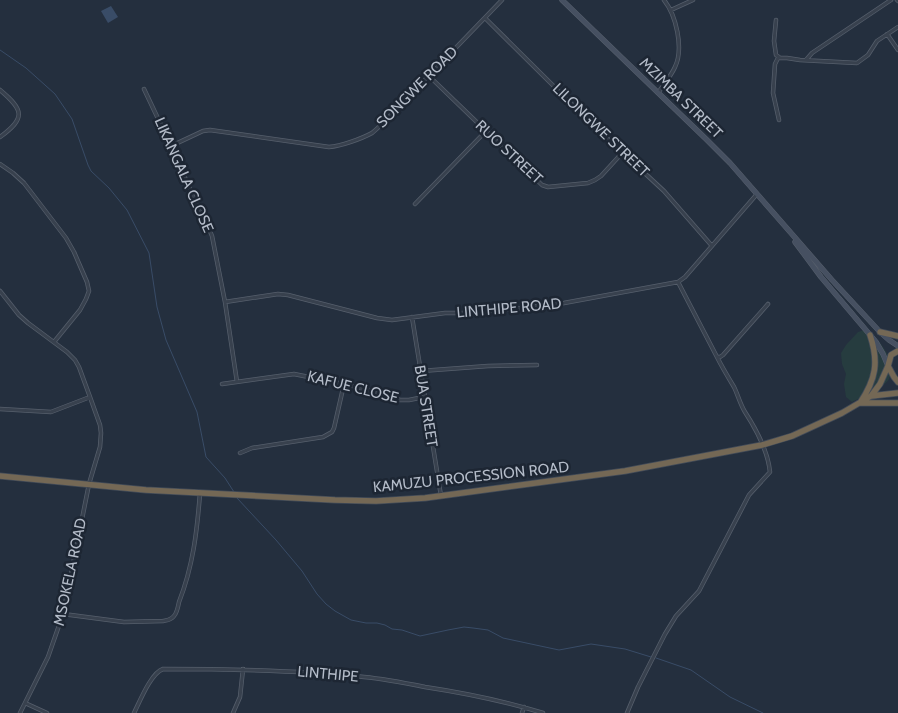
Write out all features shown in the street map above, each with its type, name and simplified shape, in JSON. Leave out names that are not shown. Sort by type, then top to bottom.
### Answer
[{"type":"highway","points":[[880,332],[898,336]]},
{"type":"highway","points":[[870,335],[874,348],[875,367],[860,403],[898,403]]},
{"type":"highway","points":[[871,396],[880,384],[891,355],[898,351]]},
{"type":"highway","points":[[888,366],[898,382]]},
{"type":"highway","points":[[871,396],[898,393]]},
{"type":"highway","name":"KAMUZU PROCESSION ROAD","points":[[0,476],[146,490],[359,501],[410,499],[625,471],[762,445],[792,436],[841,413],[871,396]]},
{"type":"main road","name":"MZIMBA STREET","points":[[562,0],[707,140],[778,218]]},
{"type":"main road","points":[[778,218],[880,332],[898,346]]},
{"type":"main road","points":[[778,218],[807,259],[880,348],[888,366]]},
{"type":"street","name":"SONGWE ROAD","points":[[171,146],[210,130],[324,146],[339,146],[372,132],[387,119],[502,0]]},
{"type":"street","points":[[658,92],[672,73],[678,58],[678,40],[671,10],[664,0]]},
{"type":"street","points":[[671,10],[693,0]]},
{"type":"street","points":[[806,61],[812,53],[891,0]]},
{"type":"street","name":"LILONGWE STREET","points":[[485,18],[596,128],[664,191],[712,246]]},
{"type":"street","points":[[776,20],[774,41],[777,56],[806,61],[857,62],[866,57],[877,41],[898,27]]},
{"type":"street","points":[[887,34],[898,50]]},
{"type":"street","points":[[779,120],[773,93],[775,64],[780,58]]},
{"type":"street","name":"RUO STREET","points":[[429,76],[545,187],[588,183],[595,180],[623,152]]},
{"type":"street","name":"LIKANGALA CLOSE","points":[[144,89],[212,236],[225,302],[237,382]]},
{"type":"street","points":[[0,90],[14,102],[19,114],[16,123],[0,137]]},
{"type":"street","points":[[415,204],[486,131]]},
{"type":"street","points":[[0,164],[24,183],[66,238],[87,282],[88,291],[86,299],[80,310],[54,342]]},
{"type":"street","points":[[628,713],[638,687],[664,634],[676,616],[702,586],[749,495],[770,472],[770,466],[762,445],[749,417],[678,282],[685,277],[757,194]]},
{"type":"street","name":"LINTHIPE ROAD","points":[[225,302],[288,294],[392,320],[445,313],[504,310],[564,303],[678,282]]},
{"type":"street","name":"MSOKELA ROAD","points":[[0,291],[28,323],[70,355],[77,364],[100,425],[101,433],[99,451],[89,484],[63,614],[48,657],[20,713]]},
{"type":"street","points":[[718,357],[723,355],[768,304]]},
{"type":"street","name":"BUA STREET","points":[[412,317],[441,496]]},
{"type":"street","points":[[421,371],[488,366],[537,366]]},
{"type":"street","name":"KAFUE CLOSE","points":[[222,384],[294,374],[344,384],[400,400],[424,397]]},
{"type":"street","points":[[240,453],[252,448],[316,439],[328,435],[334,428],[344,384]]},
{"type":"street","points":[[0,409],[50,412],[90,397]]},
{"type":"street","points":[[63,614],[124,622],[164,621],[173,618],[184,591],[191,565],[196,539],[200,492]]},
{"type":"street","name":"LINTHIPE","points":[[134,713],[153,676],[163,669],[243,669],[366,677],[511,703],[543,713]]},
{"type":"street","points":[[234,713],[240,697],[243,669]]},
{"type":"street","points":[[25,703],[47,713]]},
{"type":"street","points":[[522,713],[524,707]]},
{"type":"green space","points":[[867,329],[886,351],[891,365],[891,372],[889,379],[882,386],[852,402],[846,397],[844,384],[846,374],[842,364],[841,353],[858,332]]},
{"type":"water","points":[[111,6],[118,17],[108,23],[101,11]]},
{"type":"waterway","points":[[0,50],[26,68],[55,94],[72,119],[91,171],[109,188],[127,210],[149,253],[157,307],[166,340],[197,412],[206,457],[225,478],[234,492]]},
{"type":"waterway","points":[[237,498],[276,540],[326,604],[351,620],[377,623],[420,636],[464,627],[488,630],[503,638],[559,650],[591,644],[625,649],[651,657]]},
{"type":"waterway","points":[[656,658],[691,670],[730,697],[763,713]]}]
